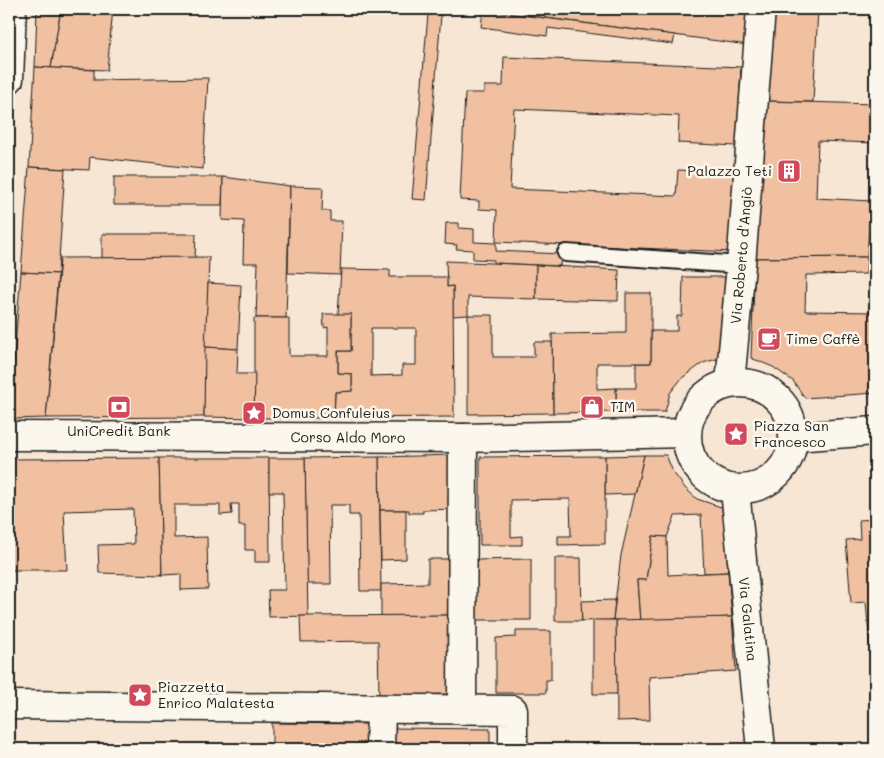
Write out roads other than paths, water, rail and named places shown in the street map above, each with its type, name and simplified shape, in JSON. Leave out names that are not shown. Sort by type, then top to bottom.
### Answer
[{"type":"main road","points":[[9,79],[12,9]]},
{"type":"main road","name":"Via Roberto d'Angiò","points":[[730,384],[742,265],[761,9]]},
{"type":"main road","points":[[746,383],[761,387],[785,407],[792,422],[794,437],[790,454],[782,470],[769,481],[753,488],[735,490],[719,486],[705,478],[694,465],[687,450],[686,433],[690,416],[699,400],[713,390],[730,384],[746,383]]},
{"type":"main road","points":[[794,437],[875,430]]},
{"type":"main road","name":"Corso Aldo Moro","points":[[9,436],[463,438],[686,433]]},
{"type":"main road","points":[[462,710],[463,438]]},
{"type":"main road","name":"Via Galatina","points":[[735,490],[761,749]]},
{"type":"main road","points":[[9,705],[513,710],[513,749]]},
{"type":"main road","points":[[380,749],[381,710]]},
{"type":"lane","points":[[566,253],[742,265]]},
{"type":"place","name":"Palazzo Teti","points":[[789,171]]},
{"type":"place","name":"Time Caffè","points":[[769,339]]},
{"type":"place","name":"UniCredit Bank","points":[[119,407]]},
{"type":"place","name":"TIM","points":[[592,407]]},
{"type":"place","name":"Domus Confuleius","points":[[254,413]]},
{"type":"place","name":"Piazza San Francesco","points":[[736,434]]},
{"type":"place","name":"Piazzetta Enrico Malatesta","points":[[140,695]]}]
